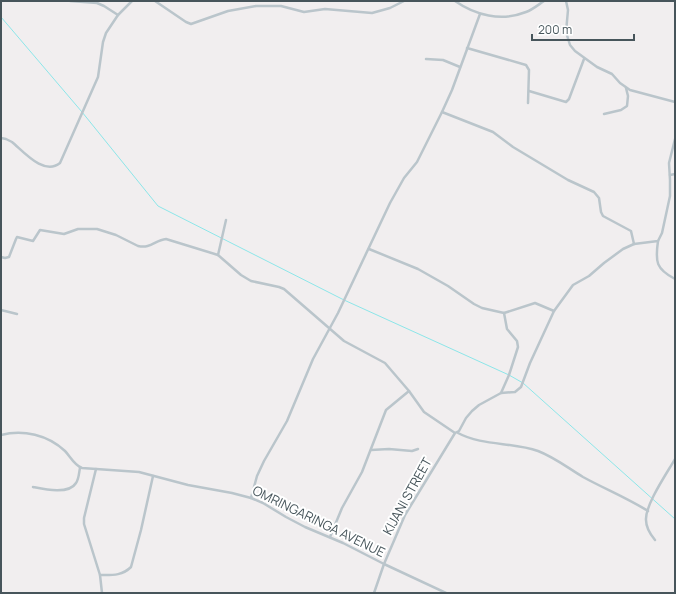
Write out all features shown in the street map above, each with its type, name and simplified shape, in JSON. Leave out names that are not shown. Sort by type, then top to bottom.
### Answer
[{"type":"street","points":[[70,1],[97,3],[118,16]]},
{"type":"street","points":[[1,138],[12,142],[42,166],[52,167],[60,163],[95,86],[98,77],[103,42],[118,16],[132,1]]},
{"type":"street","points":[[155,1],[190,24],[228,11],[256,6],[281,6],[304,12],[325,9],[372,13],[390,8],[404,1]]},
{"type":"street","points":[[455,1],[469,10],[480,14],[498,17],[526,12],[544,1]]},
{"type":"street","points":[[566,1],[568,10],[566,32],[568,40],[575,51],[584,59],[612,74],[626,88],[638,93],[675,102]]},
{"type":"street","points":[[251,498],[257,476],[264,461],[287,421],[313,359],[338,313],[390,203],[404,178],[417,162],[442,112],[480,14]]},
{"type":"street","points":[[467,48],[526,65],[529,70],[528,103]]},
{"type":"street","points":[[426,59],[443,60],[460,67]]},
{"type":"street","points":[[529,91],[564,102],[568,101],[584,59]]},
{"type":"street","points":[[604,114],[621,110],[627,106],[628,96],[626,88]]},
{"type":"street","points":[[442,112],[493,132],[513,147],[568,180],[594,192],[599,198],[602,214],[631,231],[634,244]]},
{"type":"street","points":[[675,139],[669,158],[670,196],[662,232],[658,241],[657,263],[658,267],[675,279]]},
{"type":"street","points":[[670,175],[675,174]]},
{"type":"street","points":[[218,255],[226,220]]},
{"type":"street","points":[[1,257],[10,257],[18,237],[33,241],[40,230],[64,234],[81,228],[103,230],[138,246],[149,246],[166,239],[218,255],[247,280],[284,289],[344,341],[385,363],[409,391],[424,412],[457,433],[475,439],[527,448],[544,454],[583,476],[633,501],[648,511]]},
{"type":"street","points":[[369,249],[418,269],[448,286],[474,304],[488,310],[504,312],[535,303],[554,311],[573,285],[589,276],[619,252],[634,244],[658,241]]},
{"type":"street","points":[[1,310],[17,314]]},
{"type":"street","name":"KIJANI STREET","points":[[374,593],[384,564],[405,515],[466,418],[472,411],[488,399],[501,393],[514,392],[521,388],[530,363],[554,311]]},
{"type":"street","points":[[501,393],[509,375],[518,347],[517,341],[507,329],[504,312]]},
{"type":"street","points":[[330,537],[342,508],[360,477],[386,410],[409,391]]},
{"type":"street","points":[[1,435],[19,433],[45,438],[59,446],[80,468],[77,483],[68,489],[51,490],[33,486]]},
{"type":"street","points":[[371,450],[389,449],[412,451],[418,449]]},
{"type":"street","points":[[655,540],[646,523],[648,511],[659,487],[675,459]]},
{"type":"street","name":"OMRINGARINGA AVENUE","points":[[80,468],[138,472],[188,485],[251,498],[264,503],[305,527],[330,537],[446,593]]},
{"type":"street","points":[[96,469],[84,518],[84,524],[100,575],[102,593]]},
{"type":"street","points":[[100,575],[118,574],[131,567],[153,476]]},
{"type":"waterway","points":[[1,17],[82,112],[158,206],[344,300],[509,375],[523,383],[675,519]]}]
